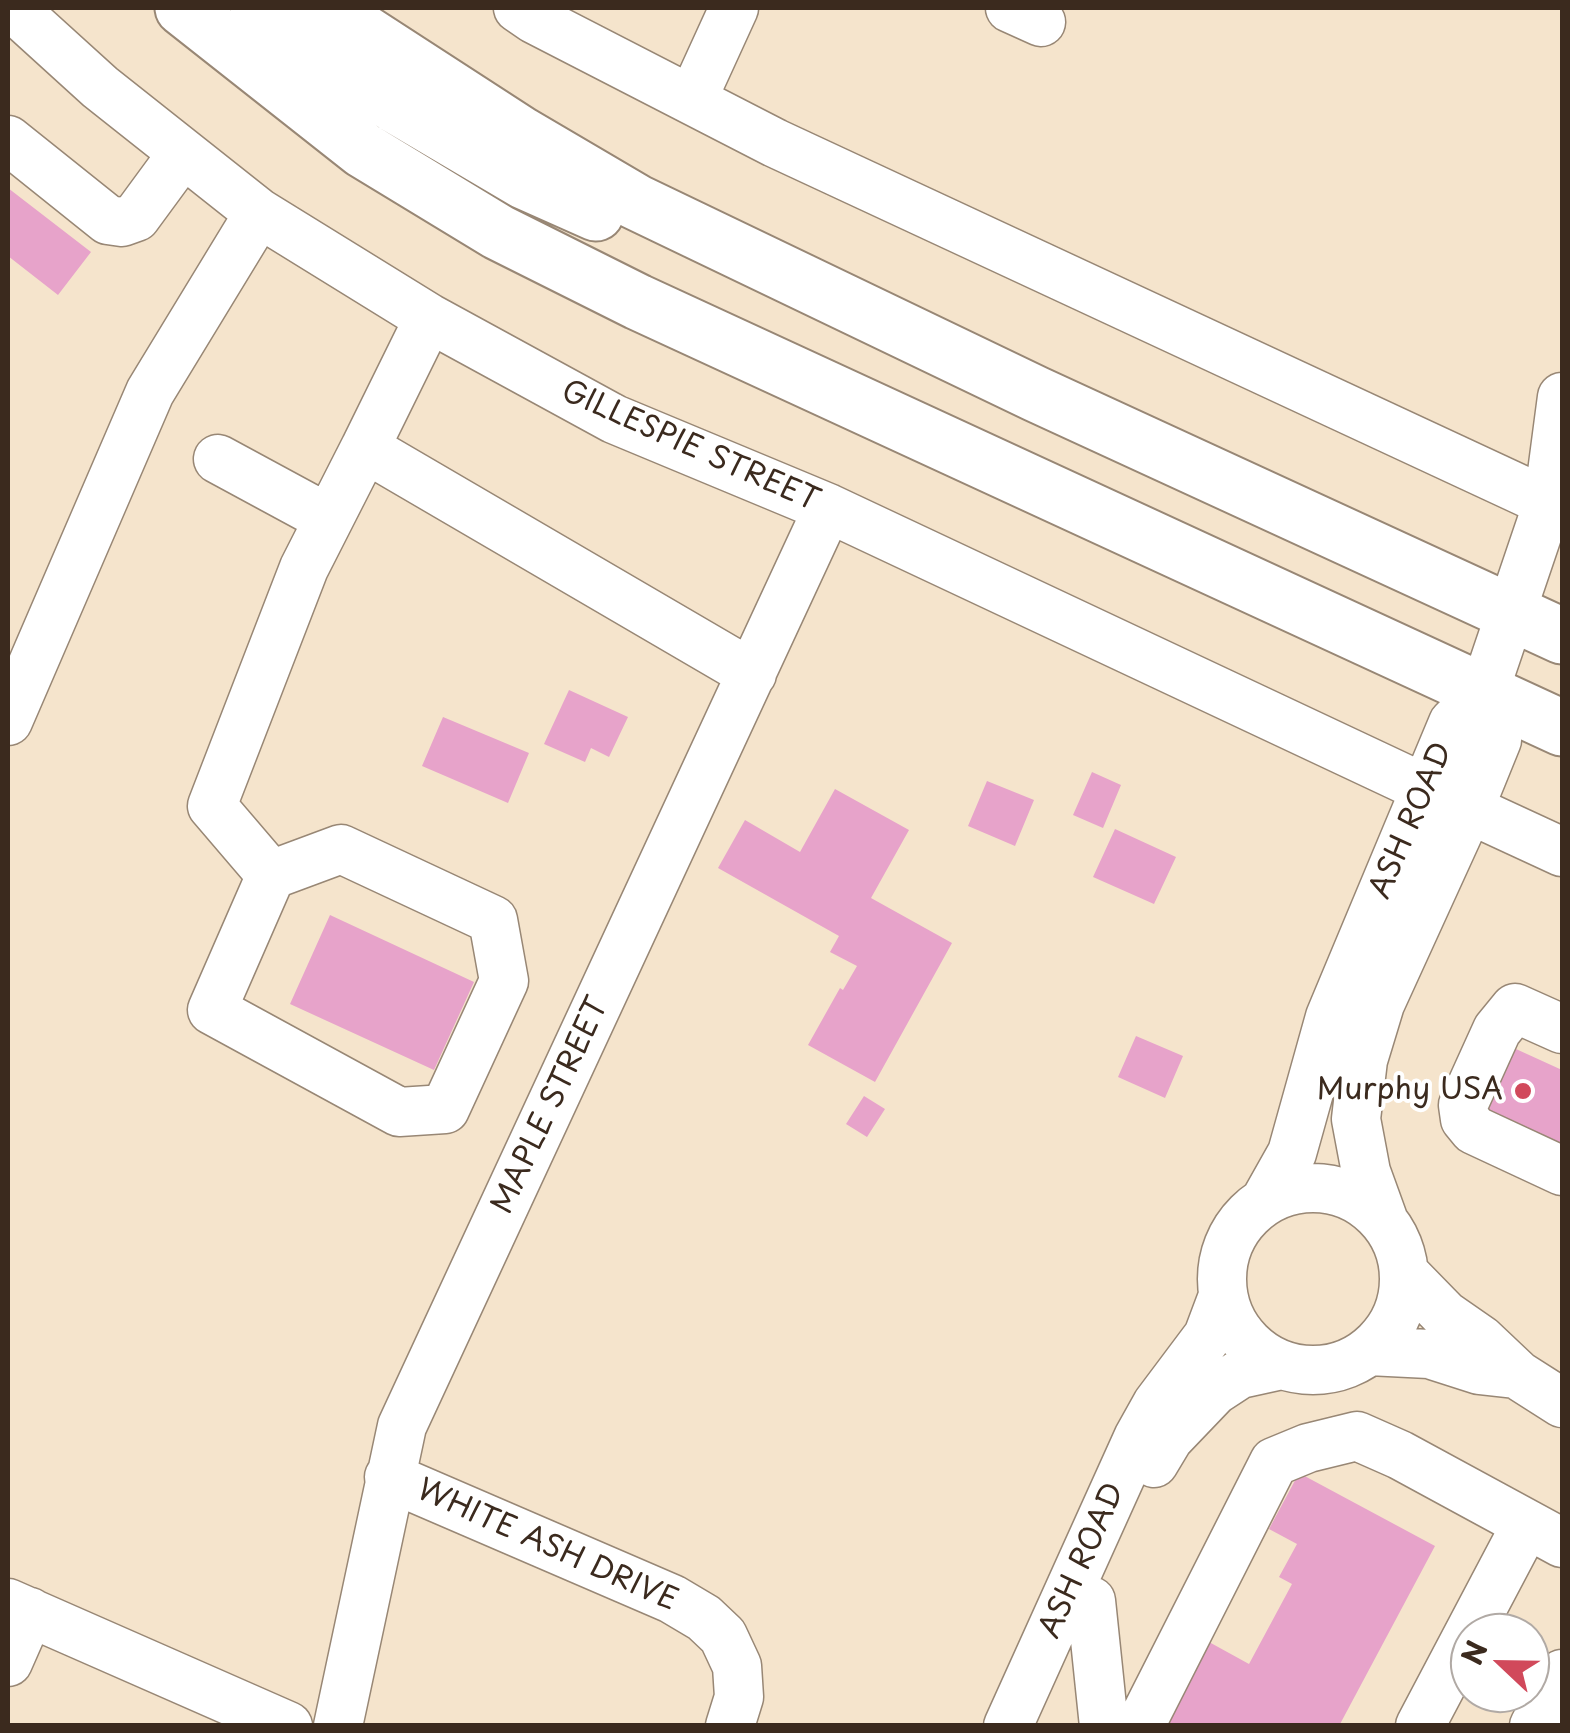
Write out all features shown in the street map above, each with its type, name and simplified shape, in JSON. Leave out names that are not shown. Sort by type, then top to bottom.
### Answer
[{"type":"highway","points":[[182,8],[363,150],[498,232],[673,318],[1562,728]]},
{"type":"highway","points":[[258,8],[395,105],[524,182],[628,227],[686,226]]},
{"type":"highway","points":[[326,8],[636,202],[1052,401],[1562,636]]},
{"type":"street","name":"GILLESPIE STREET","points":[[13,8],[100,87],[259,213],[429,318],[614,419],[828,508],[1426,789]]},
{"type":"street","points":[[518,8],[775,143],[1555,506]]},
{"type":"street","points":[[692,100],[734,8]]},
{"type":"street","points":[[8,140],[108,220],[122,222],[136,217],[183,153]]},
{"type":"street","points":[[12,697],[150,392],[259,213]]},
{"type":"street","points":[[272,875],[212,806],[304,568],[429,318]]},
{"type":"street","points":[[1484,692],[1555,506],[1562,396]]},
{"type":"street","points":[[365,448],[752,674]]},
{"type":"street","points":[[218,459],[328,518]]},
{"type":"street","name":"MAPLE STREET","points":[[338,1726],[402,1426],[828,508]]},
{"type":"street","name":"ASH ROAD","points":[[1264,1202],[1292,1153],[1330,1016],[1454,724],[1484,692]]},
{"type":"street","name":"ASH ROAD","points":[[1382,1219],[1366,1172],[1356,1119],[1363,1060],[1380,1004],[1470,809],[1497,740],[1484,692]]},
{"type":"street","points":[[1470,809],[1562,852]]},
{"type":"street","points":[[341,849],[493,920],[504,982],[445,1109],[399,1112],[212,1010],[272,875],[341,849]]},
{"type":"street","points":[[1562,1028],[1515,1008],[1496,1030],[1463,1105],[1465,1120],[1474,1130],[1562,1171]]},
{"type":"street","points":[[1304,1187],[1334,1189],[1360,1200],[1382,1219],[1398,1244],[1404,1274],[1401,1302],[1389,1329],[1369,1351],[1342,1366],[1311,1371],[1280,1365],[1254,1350],[1233,1325],[1222,1296],[1222,1265],[1232,1236],[1251,1211],[1304,1187]]},
{"type":"street","points":[[1404,1274],[1437,1308],[1518,1374],[1562,1403]]},
{"type":"street","name":"ASH ROAD","points":[[1008,1726],[1138,1438],[1208,1336],[1222,1296]]},
{"type":"street","points":[[1369,1351],[1429,1354],[1479,1370],[1518,1374]]},
{"type":"street","name":"ASH ROAD","points":[[1035,1726],[1152,1467],[1169,1438],[1214,1391],[1240,1374],[1280,1365]]},
{"type":"street","points":[[1140,1726],[1274,1462],[1308,1448],[1358,1436],[1400,1454],[1544,1534],[1420,1726]]},
{"type":"street","name":"WHITE ASH DRIVE","points":[[389,1476],[672,1599],[704,1618],[723,1636],[737,1666],[738,1697],[730,1726]]},
{"type":"street","points":[[1092,1602],[1104,1726]]},
{"type":"street","points":[[8,1662],[19,1608],[288,1726]]},
{"type":"street","points":[[1534,1726],[1562,1674]]},
{"type":"building","points":[[8,188],[91,252],[58,295],[8,256]]},
{"type":"building","points":[[569,690],[628,717],[609,757],[591,748],[585,762],[544,744]]},
{"type":"building","points":[[443,717],[529,753],[508,803],[422,766]]},
{"type":"building","points":[[1092,772],[1121,785],[1103,828],[1073,815]]},
{"type":"building","points":[[987,781],[1034,800],[1015,846],[968,826]]},
{"type":"building","points":[[835,789],[909,830],[871,898],[952,943],[875,1082],[808,1045],[857,966],[830,952],[839,936],[718,868],[745,820],[800,852]]},
{"type":"building","points":[[1115,829],[1176,857],[1154,904],[1093,877]]},
{"type":"building","points":[[330,915],[474,982],[434,1070],[290,1004]]},
{"type":"building","points":[[1136,1036],[1183,1056],[1165,1098],[1118,1077]]},
{"type":"building","name":"Murphy USA","points":[[1505,1044],[1562,1070],[1562,1152],[1475,1112]]},
{"type":"building","points":[[864,1096],[885,1109],[867,1137],[846,1124]]},
{"type":"building","points":[[1299,1473],[1435,1546],[1339,1726],[1164,1726],[1209,1642],[1249,1664],[1292,1584],[1279,1577],[1297,1544],[1269,1529]]},
{"type":"place","name":"Murphy USA","points":[[1523,1091]]}]
